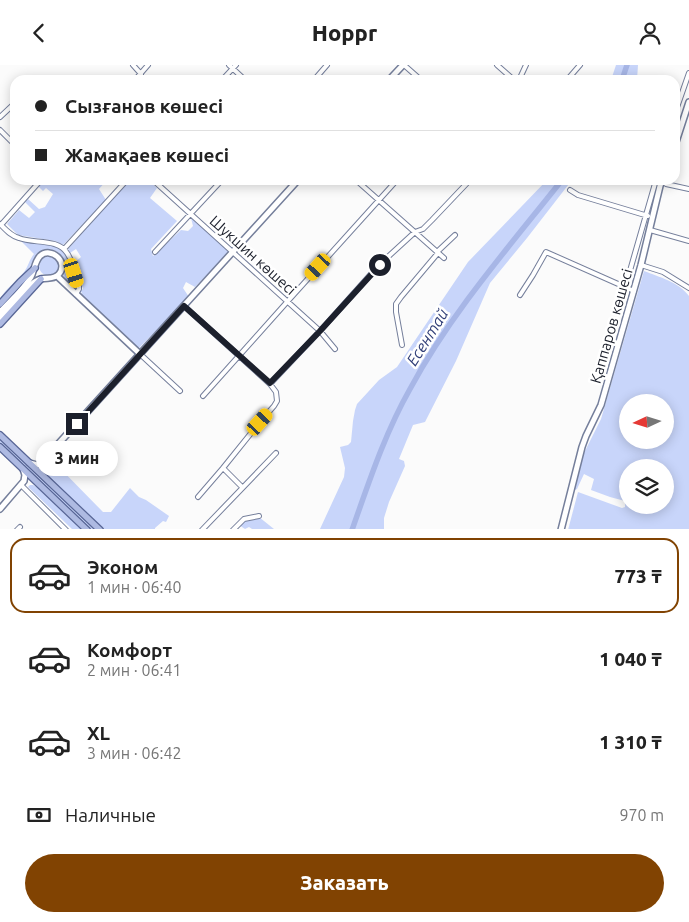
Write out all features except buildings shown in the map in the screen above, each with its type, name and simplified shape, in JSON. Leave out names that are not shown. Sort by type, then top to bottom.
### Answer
[{"type":"main road","points":[[0,304],[35,268]]},
{"type":"main road","points":[[0,325],[41,279]]},
{"type":"main road","points":[[0,435],[100,529]]},
{"type":"main road","points":[[0,447],[87,529]]},
{"type":"street","points":[[132,65],[141,74],[148,65]]},
{"type":"street","points":[[229,65],[234,67]]},
{"type":"street","points":[[318,75],[327,65]]},
{"type":"street","points":[[394,75],[404,65],[415,75]]},
{"type":"street","points":[[497,65],[508,75]]},
{"type":"street","points":[[571,75],[580,65]]},
{"type":"street","points":[[680,99],[689,73]]},
{"type":"street","points":[[680,124],[689,102]]},
{"type":"street","points":[[0,117],[10,108]]},
{"type":"street","points":[[0,130],[10,140]]},
{"type":"street","points":[[36,185],[0,225],[18,238],[53,243],[64,249],[68,254],[78,283],[79,289],[76,293]]},
{"type":"street","points":[[64,249],[122,185]]},
{"type":"street","name":"Шукшин көшесі","points":[[158,185],[320,331],[335,349]]},
{"type":"street","points":[[155,252],[217,185]]},
{"type":"street","points":[[29,462],[36,465],[41,463],[293,185]]},
{"type":"street","points":[[361,185],[444,258]]},
{"type":"street","points":[[203,396],[392,185]]},
{"type":"street","points":[[270,383],[380,265],[415,232],[422,229],[432,220],[465,185]]},
{"type":"street","name":"Қаппаров көшесі","points":[[625,288],[646,216],[658,185]]},
{"type":"street","name":"Қаппаров көшесі","points":[[561,529],[586,436],[601,405],[634,291],[650,230],[659,185]]},
{"type":"street","points":[[671,185],[689,189]]},
{"type":"street","points":[[570,190],[578,195],[653,217]]},
{"type":"street","points":[[650,230],[689,241]]},
{"type":"street","points":[[402,345],[396,305],[400,297],[455,235]]},
{"type":"street","points":[[520,295],[534,275],[546,252],[634,291]]},
{"type":"street","points":[[0,312],[28,281],[40,256],[46,253],[54,254],[59,258],[62,265],[57,276],[41,279],[31,285],[0,318]]},
{"type":"street","points":[[641,265],[663,272],[689,288]]},
{"type":"street","points":[[57,276],[180,391]]},
{"type":"street","points":[[184,306],[270,383],[276,392],[277,401],[223,469],[198,497]]},
{"type":"street","points":[[202,529],[276,453]]},
{"type":"street","points":[[41,463],[40,469],[45,477]]},
{"type":"street","points":[[0,509],[25,480],[21,467]]},
{"type":"street","points":[[223,469],[242,487]]},
{"type":"street","points":[[22,484],[30,481],[40,485]]},
{"type":"street","points":[[22,484],[66,529]]},
{"type":"street","points":[[233,529],[244,519],[260,516]]},
{"type":"shaded area","points":[[616,65],[638,65],[637,75],[613,75]]},
{"type":"shaded area","points":[[103,185],[99,189],[106,200],[63,245],[55,241],[18,235],[7,224],[19,210],[29,218],[35,212],[25,202],[28,199],[39,209],[45,207],[53,194],[46,188],[43,191],[38,186]]},
{"type":"shaded area","points":[[125,185],[154,185],[157,188],[150,198],[177,221],[151,249],[153,256],[181,230],[188,231],[193,226],[191,218],[230,252],[195,287],[186,282],[183,288],[189,297],[138,349],[81,295],[82,292],[78,294],[62,278],[64,262],[62,256],[54,250],[46,249],[41,251],[29,268],[0,299],[24,272],[34,254],[21,241],[47,244],[60,248],[69,260],[83,290],[74,263],[81,257],[76,249],[70,253],[68,249]]},
{"type":"shaded area","points":[[542,185],[568,185],[490,283],[456,361],[425,422],[413,425],[399,459],[404,461],[405,466],[389,502],[384,518],[384,529],[320,529],[344,477],[345,468],[340,447],[351,442],[357,404],[379,380],[397,367],[468,262]]},
{"type":"shaded area","points":[[49,256],[56,259],[59,266],[56,273],[49,276],[42,273],[39,266],[42,259]]},
{"type":"shaded area","points":[[644,271],[680,287],[689,296],[689,529],[568,529],[578,492],[619,507],[619,514],[674,514],[674,459],[619,459],[619,499],[591,490],[594,479],[584,474],[577,489],[573,491],[584,453],[601,419]]},
{"type":"shaded area","points":[[0,439],[95,529],[91,529],[0,443]]},
{"type":"shaded area","points":[[50,458],[103,512],[111,512],[130,488],[139,497],[169,516],[166,522],[163,521],[155,529],[104,529],[45,476],[43,468]]},
{"type":"shaded area","points":[[30,485],[38,488],[81,529],[72,529],[28,487]]},
{"type":"shaded area","points":[[259,517],[274,529],[252,529],[249,527],[245,529],[239,525],[245,520]]},
{"type":"waterway","name":"Есентай","points":[[624,75],[627,65]]},
{"type":"waterway","name":"Есентай","points":[[352,529],[393,423],[426,361],[462,307],[558,185]]},
{"type":"route","points":[[77,424],[184,306],[270,383],[380,265]]}]
